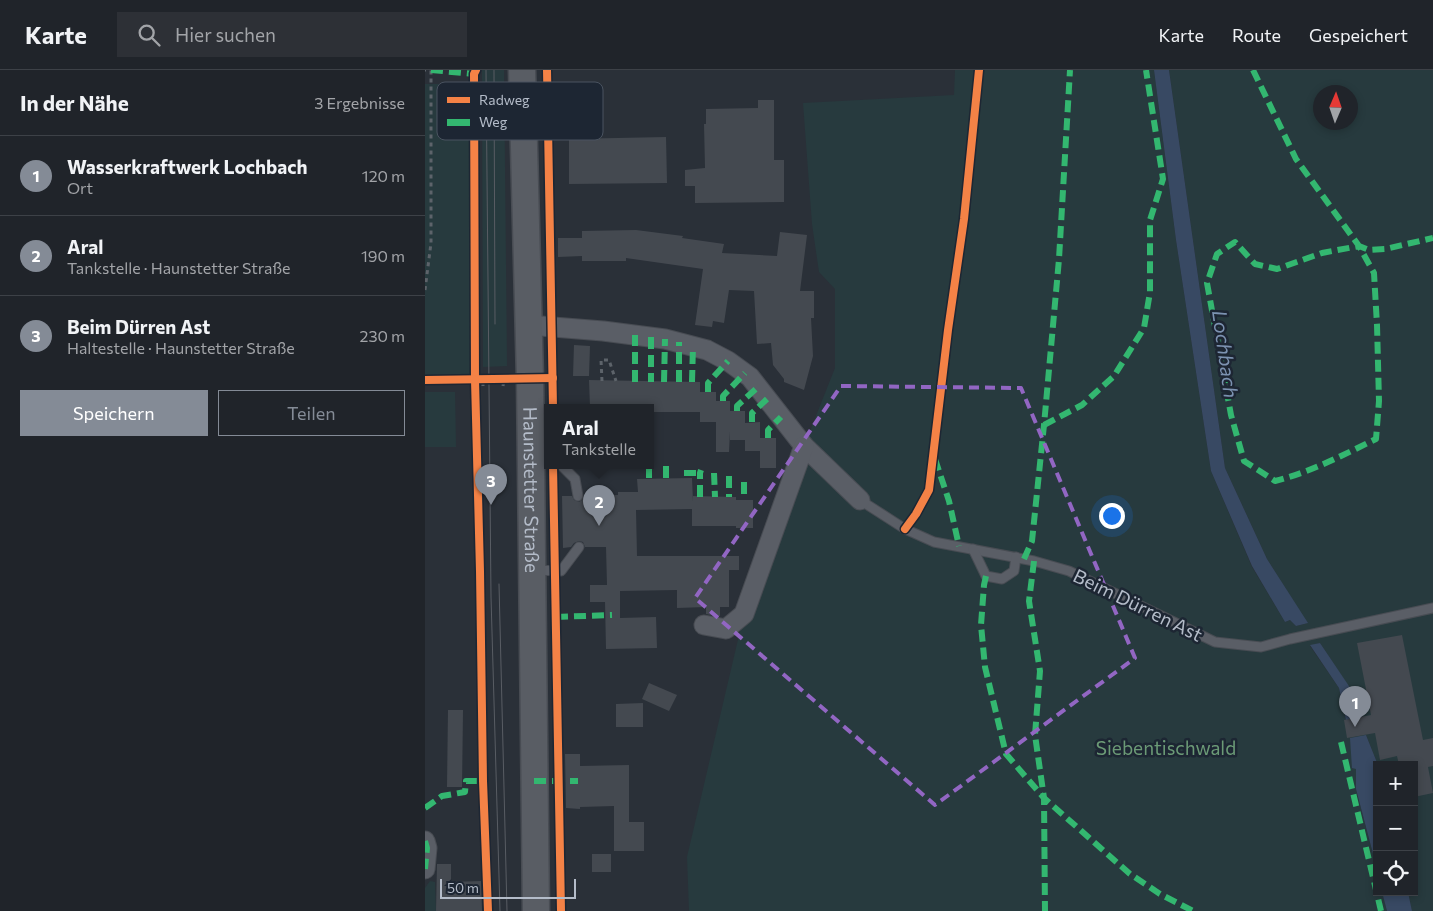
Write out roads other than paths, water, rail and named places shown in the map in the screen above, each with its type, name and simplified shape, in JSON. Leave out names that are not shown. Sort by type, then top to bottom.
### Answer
[{"type":"main road","name":"Haunstetter Straße","points":[[524,140],[528,325],[535,455],[532,570],[536,911]]},
{"type":"street","name":"Beim Dürren Ast","points":[[528,325],[651,337],[707,350],[728,360],[750,377],[804,446],[860,500]]},
{"type":"street","points":[[704,625],[726,629],[744,614],[804,446]]},
{"type":"street","points":[[425,841],[427,848],[425,869]]},
{"type":"lane","points":[[565,469],[575,479],[578,496]]},
{"type":"lane","name":"Beim Dürren Ast","points":[[860,500],[905,529],[933,542],[1016,557],[1069,571],[1215,642],[1261,647],[1289,639],[1433,608]]},
{"type":"lane","points":[[532,570],[561,571],[579,547]]},
{"type":"lane","points":[[973,548],[986,576],[1002,579],[1014,571],[1016,557]]},
{"type":"water","points":[[1154,70],[1169,70],[1225,468],[1267,559],[1308,623],[1296,626],[1290,620],[1285,622],[1252,566],[1211,471],[1176,240]]},
{"type":"water","points":[[1320,643],[1355,695],[1360,704],[1362,717],[1346,720],[1339,688],[1310,645]]},
{"type":"water","points":[[1366,735],[1376,761],[1373,761],[1373,854],[1356,789],[1356,769],[1352,768],[1350,738]]},
{"type":"water","points":[[1383,896],[1409,896],[1412,911],[1387,911]]},
{"type":"tram line","points":[[486,70],[486,82]]},
{"type":"tram line","points":[[494,70],[494,82]]},
{"type":"tram line","points":[[487,140],[491,597],[500,911]]},
{"type":"tram line","points":[[494,140],[495,324]]},
{"type":"tram line","points":[[499,584],[507,911]]},
{"type":"place","name":"Beim Dürren Ast","points":[[491,505]]},
{"type":"place","name":"Aral","points":[[599,526]]},
{"type":"place","name":"Wasserkraftwerk Lochbach","points":[[1355,727]]},
{"type":"water label","name":"Lochbach","points":[[1225,354]]},
{"type":"park label","name":"Siebentischwald","points":[[1166,748]]}]
